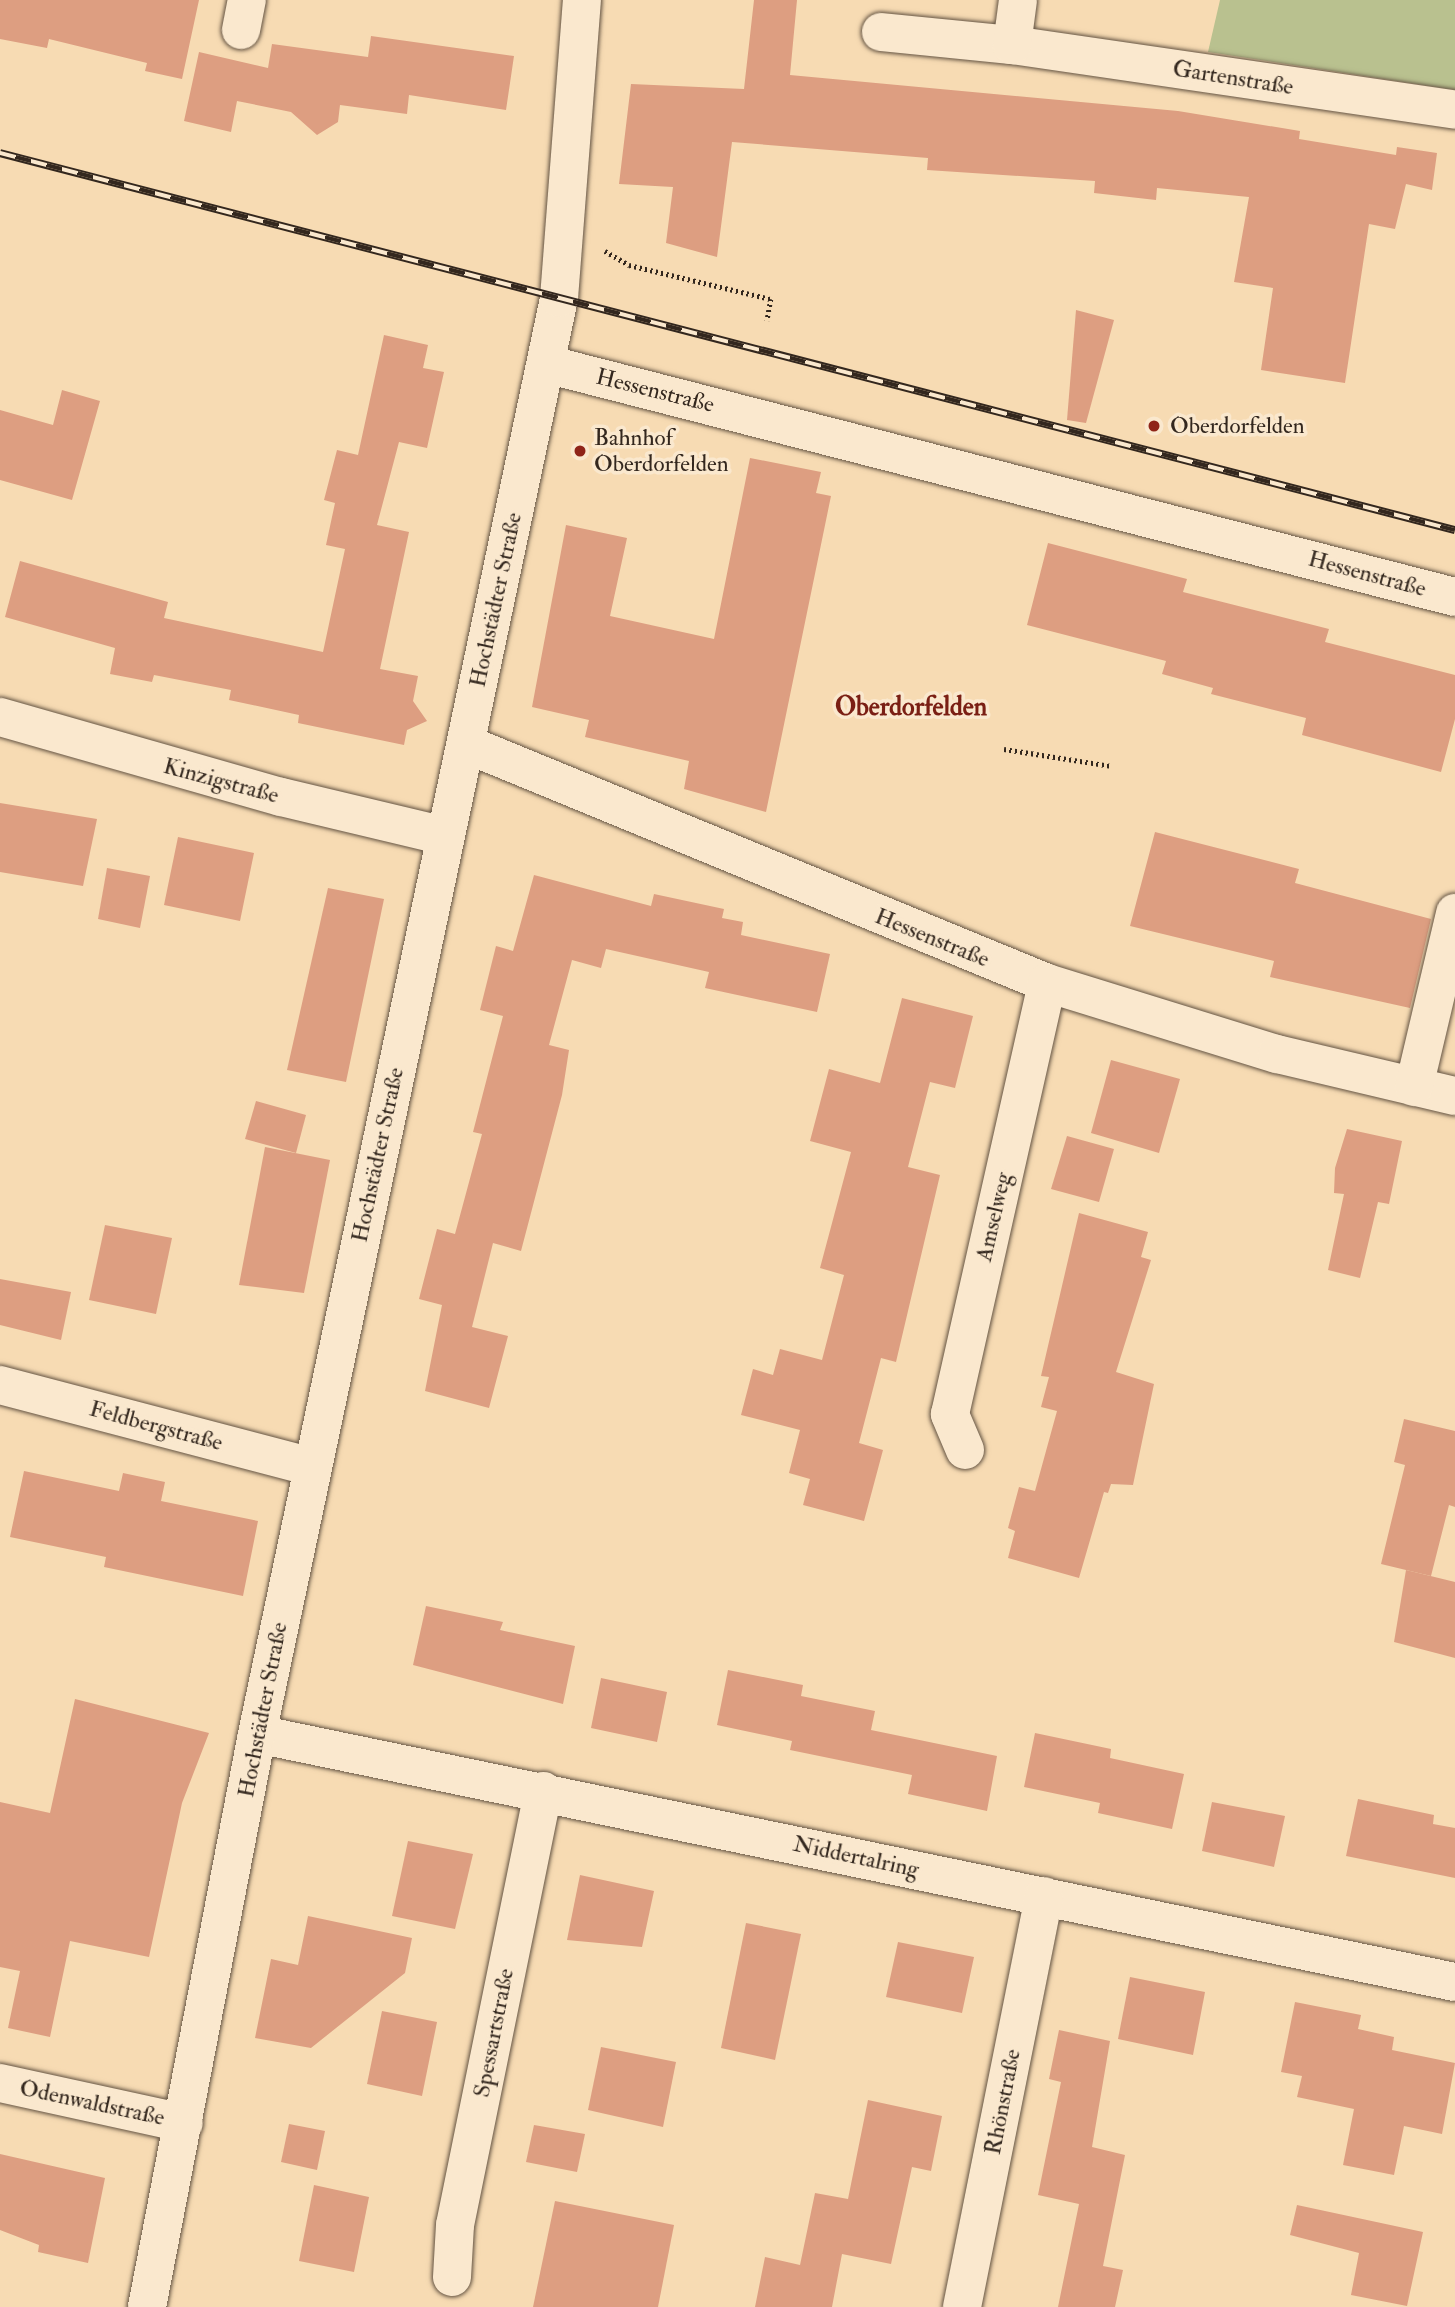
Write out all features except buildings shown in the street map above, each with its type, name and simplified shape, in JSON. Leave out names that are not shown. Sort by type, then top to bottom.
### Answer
[{"type":"street","name":"Hochstädter Straße","points":[[147,2307],[257,1734],[547,364],[568,229],[582,0]]},
{"type":"street","points":[[1012,45],[1018,0]]},
{"type":"street","name":"Gartenstraße","points":[[881,32],[1012,45],[1455,110]]},
{"type":"street","name":"Hessenstraße","points":[[547,364],[1455,597]]},
{"type":"street","name":"Kinzigstraße","points":[[0,717],[281,797],[445,836]]},
{"type":"street","name":"Hessenstraße","points":[[466,744],[1048,983],[1277,1054],[1455,1096]]},
{"type":"street","points":[[1414,1087],[1455,913]]},
{"type":"street","name":"Amselweg","points":[[965,1450],[950,1414],[1048,983]]},
{"type":"street","name":"Feldbergstraße","points":[[0,1384],[312,1467]]},
{"type":"street","name":"Niddertalring","points":[[257,1734],[543,1790],[1455,1982]]},
{"type":"street","name":"Spessartstraße","points":[[452,2277],[455,2225],[543,1790]]},
{"type":"street","name":"Rhönstraße","points":[[962,2307],[1044,1896]]},
{"type":"street","name":"Odenwaldstraße","points":[[0,2082],[184,2123]]},
{"type":"path","points":[[568,229],[629,265],[771,299],[767,321]]},
{"type":"path","points":[[1004,749],[1111,766]]},
{"type":"green space","points":[[1220,0],[1455,0],[1455,90],[1208,52]]},
{"type":"railway","points":[[0,153],[1455,530]]},
{"type":"place","name":"Oberdorfelden","points":[[1154,426]]},
{"type":"place","name":"Bahnhof Oberdorfelden","points":[[580,451]]},
{"type":"district","name":"Oberdorfelden","points":[[911,708]]}]
